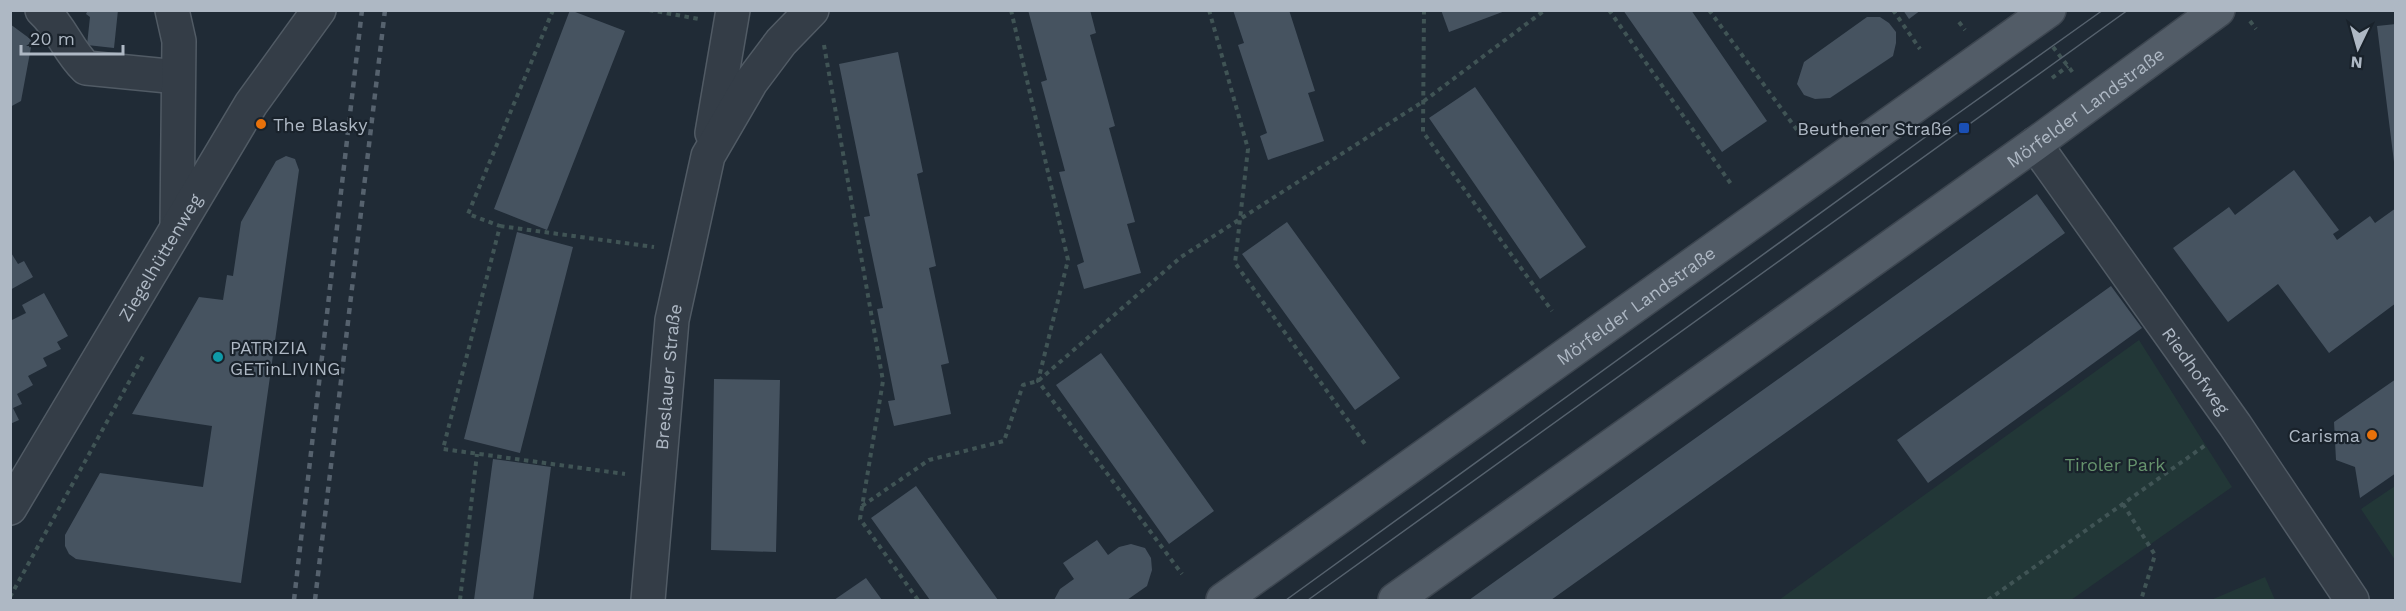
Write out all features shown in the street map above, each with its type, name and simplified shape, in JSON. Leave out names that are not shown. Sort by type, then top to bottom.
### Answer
[{"type":"main road","name":"Mörfelder Landstraße","points":[[1395,600],[2094,102],[2218,10]]},
{"type":"main road","name":"Mörfelder Landstraße","points":[[1222,600],[2042,16]]},
{"type":"street","points":[[42,10],[54,21],[78,60],[86,68],[178,77]]},
{"type":"street","points":[[172,10],[179,40],[177,228]]},
{"type":"street","name":"Ziegelhüttenweg","points":[[10,508],[251,104],[319,10]]},
{"type":"street","name":"Breslauer Straße","points":[[648,600],[672,320],[708,156],[732,17]]},
{"type":"street","name":"Breslauer Straße","points":[[708,156],[751,82],[781,42],[817,22]]},
{"type":"street","name":"Riedhofweg","points":[[2035,144],[2235,425],[2352,600]]},
{"type":"path","points":[[553,10],[468,213],[500,226],[687,251]]},
{"type":"path","points":[[649,10],[732,17]]},
{"type":"path","points":[[1011,10],[1068,260],[1038,381]]},
{"type":"path","points":[[1209,10],[1248,149],[1235,263],[1365,444]]},
{"type":"path","points":[[1424,10],[1423,132],[1552,311]]},
{"type":"path","points":[[862,506],[929,460],[1004,441],[1023,385],[1038,381],[1181,257],[1424,101],[1545,10]]},
{"type":"path","points":[[1609,10],[1731,184]]},
{"type":"path","points":[[1709,10],[1800,134]]},
{"type":"path","points":[[1893,10],[1920,49]]},
{"type":"path","points":[[2042,16],[2068,66],[2094,102]]},
{"type":"path","points":[[817,22],[883,381],[860,519],[918,600]]},
{"type":"path","points":[[2052,78],[2068,66]]},
{"type":"path","points":[[500,226],[443,449],[658,479]]},
{"type":"path","points":[[1038,381],[1182,574]]},
{"type":"path","points":[[1988,600],[2235,425]]},
{"type":"path","points":[[460,600],[477,454]]},
{"type":"path","points":[[2123,504],[2155,555],[2141,600]]},
{"type":"green space","name":"Tiroler Park","points":[[2139,340],[2232,487],[2071,600],[1779,600]]},
{"type":"green space","points":[[2395,486],[2395,560],[2361,509]]},
{"type":"green space","points":[[2265,577],[2275,600],[2211,600]]},
{"type":"building","points":[[88,10],[118,10],[114,48],[87,45],[90,17],[86,14]]},
{"type":"building","points":[[570,10],[625,31],[547,230],[494,209]]},
{"type":"building","points":[[1028,10],[1090,10],[1096,33],[1090,35],[1115,126],[1109,128],[1135,222],[1127,224],[1141,273],[1084,289],[1077,265],[1084,262],[1059,172],[1065,171],[1041,82],[1047,80]]},
{"type":"building","points":[[1233,10],[1289,10],[1315,91],[1308,93],[1324,141],[1268,160],[1260,136],[1267,133],[1238,45],[1244,43]]},
{"type":"building","points":[[1441,10],[1505,10],[1505,11],[1449,32]]},
{"type":"building","points":[[1623,10],[1691,10],[1767,121],[1722,152]]},
{"type":"building","points":[[1903,10],[1921,10],[1909,19]]},
{"type":"building","points":[[1867,17],[1880,17],[1896,32],[1893,56],[1830,98],[1815,99],[1804,95],[1797,84],[1804,62]]},
{"type":"building","points":[[10,24],[32,42],[21,101],[10,107]]},
{"type":"building","points":[[2396,24],[2396,161],[2394,162],[2377,26]]},
{"type":"building","points":[[898,52],[923,172],[917,174],[936,266],[929,268],[949,363],[941,365],[951,414],[894,426],[888,401],[895,400],[877,309],[883,308],[864,217],[870,216],[839,64]]},
{"type":"building","points":[[1475,87],[1586,247],[1540,279],[1429,118]]},
{"type":"building","name":"PATRIZIA GETinLIVING","points":[[286,156],[295,159],[299,170],[241,583],[76,559],[69,554],[65,546],[65,535],[100,473],[203,487],[212,426],[132,414],[199,297],[223,300],[227,275],[233,276],[241,222],[276,161]]},
{"type":"building","points":[[2294,170],[2339,230],[2333,234],[2337,240],[2370,216],[2375,223],[2396,208],[2396,303],[2329,353],[2278,284],[2228,322],[2173,248],[2229,207],[2235,215]]},
{"type":"building","points":[[2037,194],[2065,233],[1896,354],[1551,600],[1469,600]]},
{"type":"building","points":[[1287,222],[1400,378],[1355,410],[1242,254]]},
{"type":"building","points":[[517,232],[573,247],[520,453],[464,439]]},
{"type":"building","points":[[10,251],[18,264],[24,261],[33,277],[10,290]]},
{"type":"building","points":[[2111,286],[2142,328],[1928,483],[1897,440]]},
{"type":"building","points":[[44,293],[68,336],[57,342],[61,349],[43,358],[47,366],[28,376],[33,385],[17,394],[22,404],[13,408],[19,420],[10,424],[10,321],[26,313],[22,305]]},
{"type":"building","points":[[1101,353],[1214,511],[1169,544],[1056,385]]},
{"type":"building","points":[[714,379],[780,380],[776,552],[711,550]]},
{"type":"building","points":[[2396,379],[2396,473],[2360,498],[2355,467],[2336,460],[2334,422]]},
{"type":"building","points":[[493,459],[551,467],[533,600],[474,600]]},
{"type":"building","points":[[916,486],[998,600],[930,600],[871,518]]},
{"type":"building","points":[[1097,540],[1108,555],[1119,547],[1131,544],[1145,548],[1151,558],[1152,570],[1147,586],[1127,600],[1054,600],[1060,589],[1074,579],[1063,563]]},
{"type":"building","points":[[866,578],[882,600],[834,600]]},
{"type":"tram line","points":[[1286,600],[2103,10]]},
{"type":"tram line","points":[[1308,600],[2128,10]]},
{"type":"railway","points":[[294,600],[362,10]]},
{"type":"railway","points":[[315,600],[385,10]]},
{"type":"place","name":"The Blasky","points":[[261,124]]},
{"type":"place","name":"Beuthener Straße","points":[[1964,128]]},
{"type":"place","name":"PATRIZIA GETinLIVING","points":[[218,357]]},
{"type":"place","name":"Carisma","points":[[2372,435]]}]
